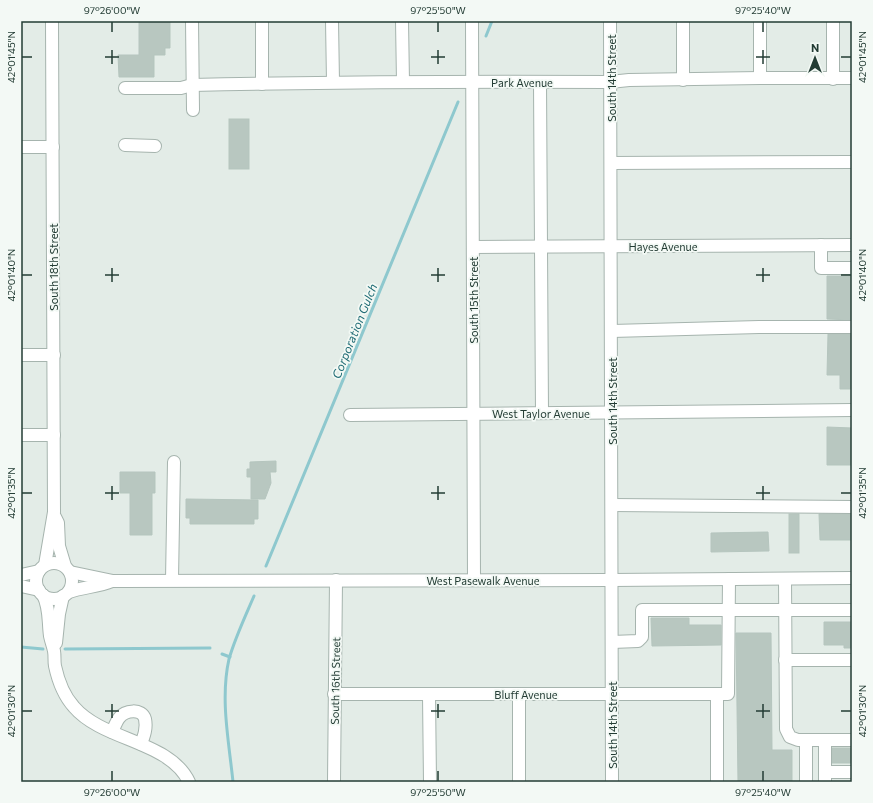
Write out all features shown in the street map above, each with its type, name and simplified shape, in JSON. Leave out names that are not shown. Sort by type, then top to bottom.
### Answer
[{"type":"street","name":"South 18th Street","points":[[42,568],[54,512],[52,21]]},
{"type":"street","points":[[192,21],[193,110]]},
{"type":"street","points":[[262,21],[262,84]]},
{"type":"street","points":[[332,21],[333,82]]},
{"type":"street","points":[[402,21],[403,82]]},
{"type":"street","name":"South 15th Street","points":[[472,21],[474,580]]},
{"type":"street","name":"South 14th Street","points":[[610,21],[612,246],[612,782]]},
{"type":"street","points":[[683,21],[683,80]]},
{"type":"street","points":[[760,21],[760,78]]},
{"type":"street","points":[[833,21],[833,79]]},
{"type":"street","name":"Park Avenue","points":[[125,88],[182,88],[192,85],[333,82],[610,82],[629,80],[852,78]]},
{"type":"street","points":[[540,82],[542,413]]},
{"type":"street","points":[[125,145],[155,146]]},
{"type":"street","points":[[21,147],[53,147]]},
{"type":"street","points":[[611,163],[852,162]]},
{"type":"street","points":[[821,245],[821,268],[852,268]]},
{"type":"street","name":"Hayes Avenue","points":[[473,248],[852,245]]},
{"type":"street","points":[[612,331],[759,327],[852,327]]},
{"type":"street","points":[[21,355],[54,355]]},
{"type":"street","name":"West Taylor Avenue","points":[[350,415],[852,410]]},
{"type":"street","points":[[21,435],[54,435]]},
{"type":"street","points":[[172,580],[174,462]]},
{"type":"street","points":[[612,506],[852,507]]},
{"type":"street","name":"South 18th Street","points":[[54,512],[58,523],[59,546],[67,569]]},
{"type":"street","points":[[21,575],[55,563],[67,569],[72,578],[72,585],[66,594],[60,614],[54,650]]},
{"type":"street","points":[[42,568],[36,578],[36,584],[46,602],[50,637],[54,650],[55,667],[66,697],[75,708],[93,724],[163,755],[178,767],[189,782]]},
{"type":"street","name":"West Pasewalk Avenue","points":[[67,569],[113,581],[852,578]]},
{"type":"street","points":[[717,782],[718,694],[728,694],[729,579]]},
{"type":"street","points":[[785,579],[786,729],[790,737],[798,740],[852,740]]},
{"type":"street","name":"South 16th Street","points":[[334,782],[336,580]]},
{"type":"street","name":"West Pasewalk Avenue","points":[[66,594],[113,581]]},
{"type":"street","points":[[21,586],[41,592],[49,598],[56,599],[66,594]]},
{"type":"street","points":[[612,642],[638,641],[642,637],[642,610],[852,610]]},
{"type":"street","points":[[785,660],[852,660]]},
{"type":"street","name":"Bluff Avenue","points":[[334,694],[718,694]]},
{"type":"street","points":[[519,694],[519,782]]},
{"type":"street","points":[[429,695],[430,782]]},
{"type":"street","points":[[112,732],[118,718],[124,713],[131,711],[138,712],[143,715],[145,720],[145,733],[141,744]]},
{"type":"street","points":[[806,740],[806,782]]},
{"type":"street","points":[[825,740],[825,777],[852,772]]},
{"type":"building","points":[[139,21],[170,21],[170,48],[165,48],[165,55],[154,55],[154,77],[119,77],[118,55],[139,55]]},
{"type":"building","points":[[229,119],[249,119],[249,169],[229,169]]},
{"type":"building","points":[[827,276],[852,276],[852,320],[827,319]]},
{"type":"building","points":[[828,334],[852,334],[852,389],[840,389],[840,375],[827,375]]},
{"type":"building","points":[[827,427],[852,428],[852,465],[827,465]]},
{"type":"building","points":[[276,461],[276,472],[270,472],[271,483],[265,499],[251,499],[251,477],[247,477],[247,469],[250,469],[250,462]]},
{"type":"building","points":[[120,472],[155,472],[155,493],[152,493],[152,535],[130,535],[130,493],[120,493]]},
{"type":"building","points":[[186,499],[258,500],[258,519],[254,519],[254,524],[190,524],[190,518],[186,518]]},
{"type":"building","points":[[789,514],[799,514],[799,553],[789,553]]},
{"type":"building","points":[[819,514],[852,514],[852,540],[820,540]]},
{"type":"building","points":[[768,532],[769,551],[711,552],[711,533]]},
{"type":"building","points":[[651,618],[689,618],[689,625],[721,625],[721,645],[652,646]]},
{"type":"building","points":[[824,622],[852,622],[852,648],[844,648],[844,645],[824,645]]},
{"type":"building","points":[[736,633],[771,633],[772,750],[792,750],[792,782],[738,782]]},
{"type":"building","points":[[832,748],[852,748],[852,763],[832,763]]},
{"type":"waterway","name":"Corporation Gulch","points":[[486,36],[492,21]]},
{"type":"waterway","name":"Corporation Gulch","points":[[266,566],[458,102]]},
{"type":"waterway","name":"Corporation Gulch","points":[[233,782],[225,705],[226,674],[234,643],[254,596]]},
{"type":"waterway","points":[[21,647],[43,649]]},
{"type":"waterway","points":[[65,649],[210,648]]},
{"type":"waterway","points":[[222,654],[230,657]]}]
